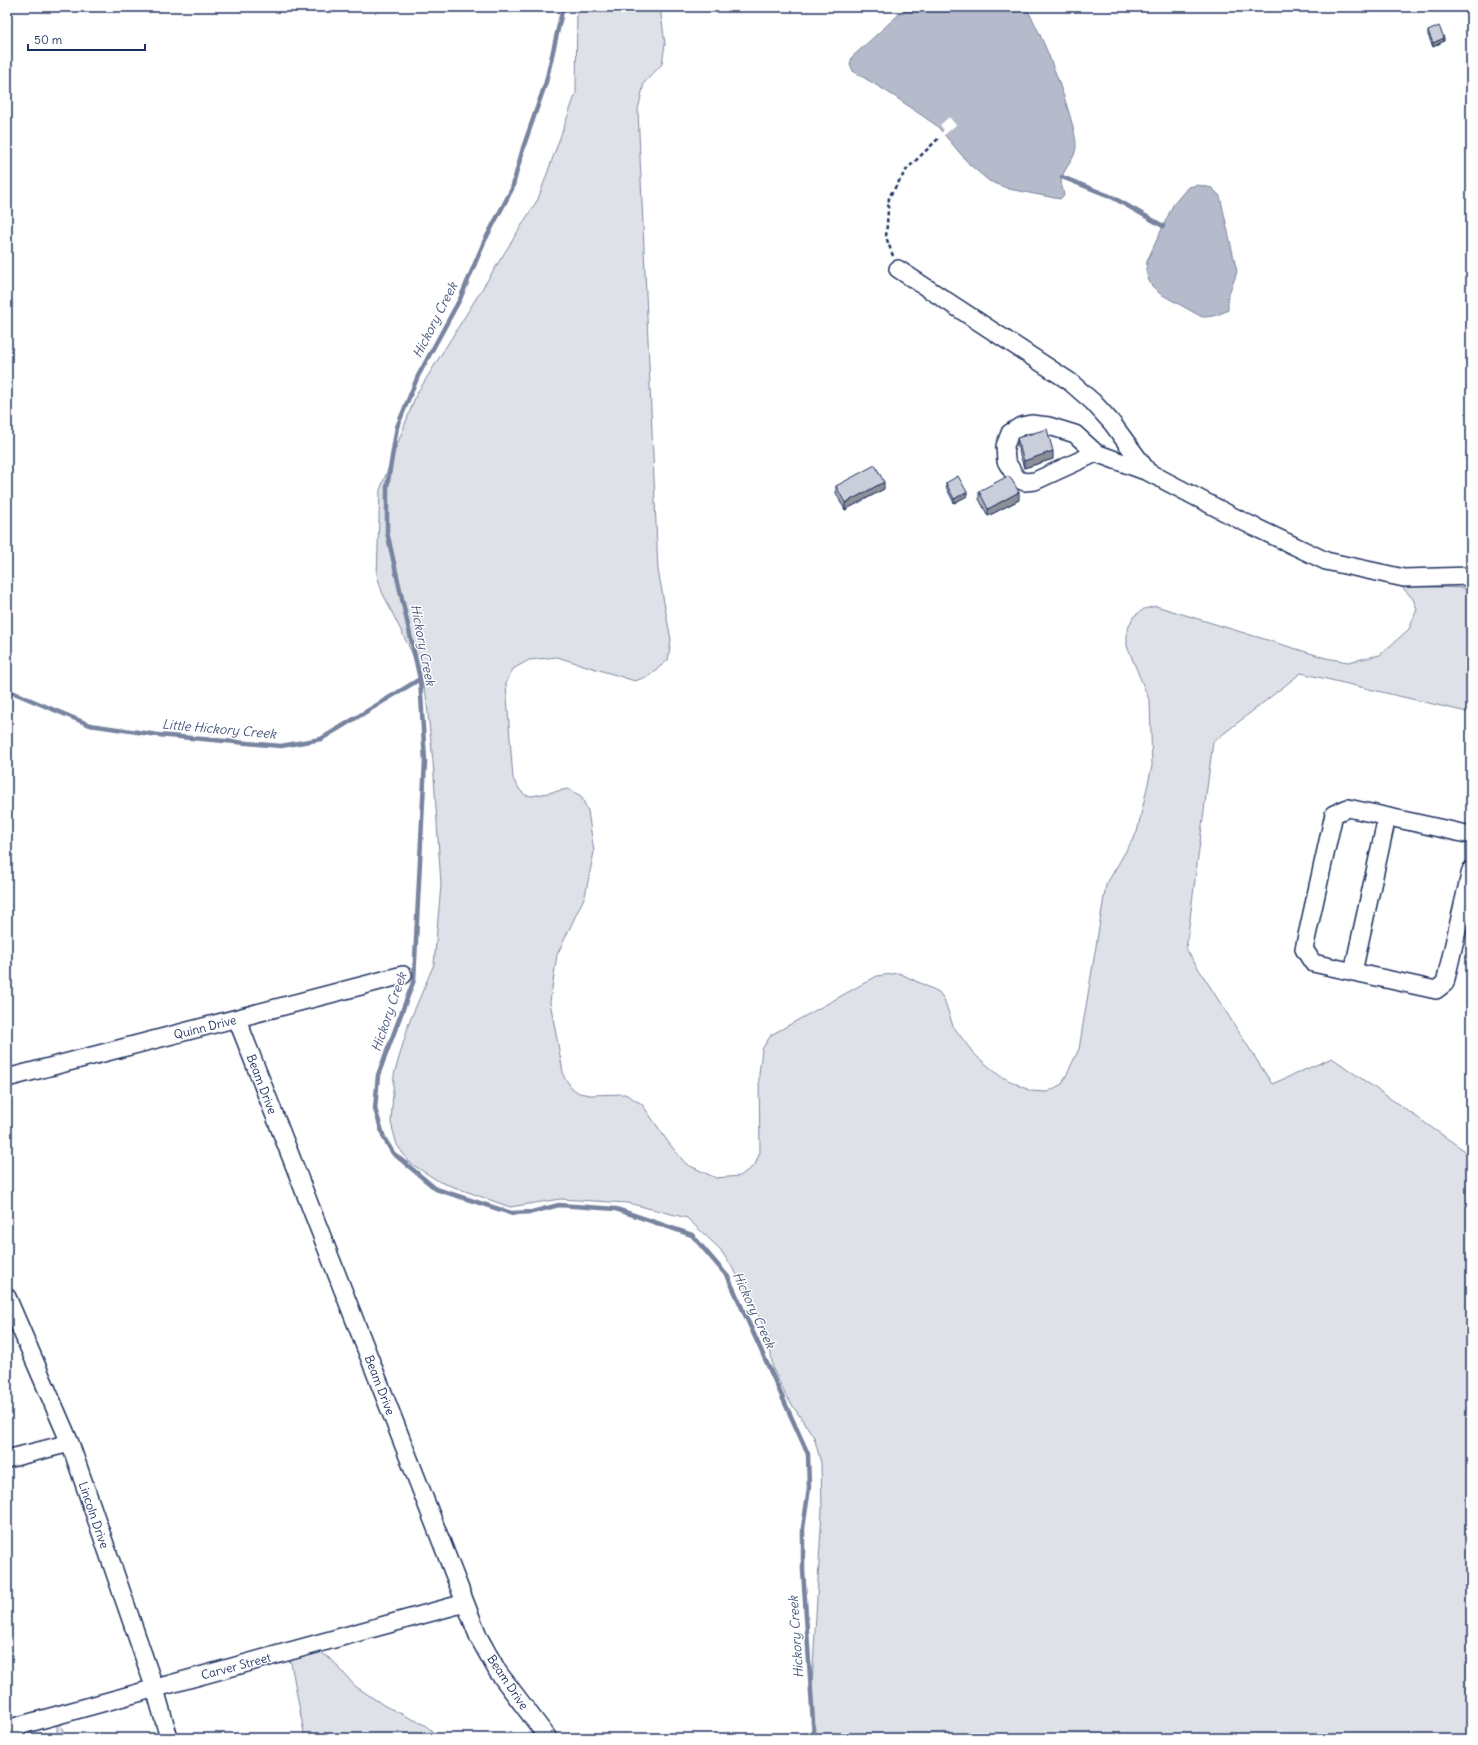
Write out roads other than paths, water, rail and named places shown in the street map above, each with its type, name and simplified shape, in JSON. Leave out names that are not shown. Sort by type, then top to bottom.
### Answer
[{"type":"street","points":[[898,269],[1069,381],[1093,402],[1112,423],[1148,472]]},
{"type":"street","points":[[1096,453],[1035,482],[1025,482],[1017,478],[1006,462],[1005,446],[1010,433],[1021,426],[1031,424],[1050,426],[1075,434],[1096,453],[1148,472],[1240,520],[1326,561],[1374,573],[1404,578],[1471,576]]},
{"type":"street","points":[[1471,835],[1348,808],[1334,814],[1304,949],[1313,963],[1436,990],[1444,983],[1471,870]]},
{"type":"street","points":[[1353,972],[1387,817]]},
{"type":"street","name":"Quinn Drive","points":[[7,1078],[404,976]]},
{"type":"street","name":"Beam Drive","points":[[236,1019],[479,1638],[498,1672],[548,1738]]},
{"type":"street","name":"Lincoln Drive","points":[[7,1297],[70,1443],[155,1689],[169,1738]]},
{"type":"street","points":[[7,1459],[70,1443]]},
{"type":"street","name":"Carver Street","points":[[7,1728],[155,1689],[465,1603]]},
{"type":"water","points":[[907,7],[1025,7],[1048,53],[1071,119],[1075,136],[1075,151],[1061,179],[1064,195],[1060,199],[1009,189],[989,181],[970,165],[937,126],[894,96],[853,71],[850,64],[852,57]]},
{"type":"water","points":[[1198,185],[1212,188],[1220,196],[1237,272],[1228,297],[1228,310],[1206,317],[1202,317],[1159,293],[1150,284],[1146,272],[1147,261],[1173,205],[1188,187]]},
{"type":"waterway","name":"Hickory Creek","points":[[563,7],[546,82],[523,148],[512,189],[484,242],[460,299],[418,376],[397,427],[387,487],[387,532],[420,679],[425,761],[414,980],[378,1075],[375,1109],[384,1138],[393,1153],[436,1189],[511,1213],[532,1212],[559,1205],[616,1209],[692,1235],[728,1277],[808,1454],[809,1488],[803,1528],[803,1570],[814,1738]]},
{"type":"waterway","points":[[1062,177],[1112,197],[1163,226]]},
{"type":"waterway","name":"Little Hickory Creek","points":[[7,690],[90,725],[158,735],[281,746],[321,739],[420,679]]}]
